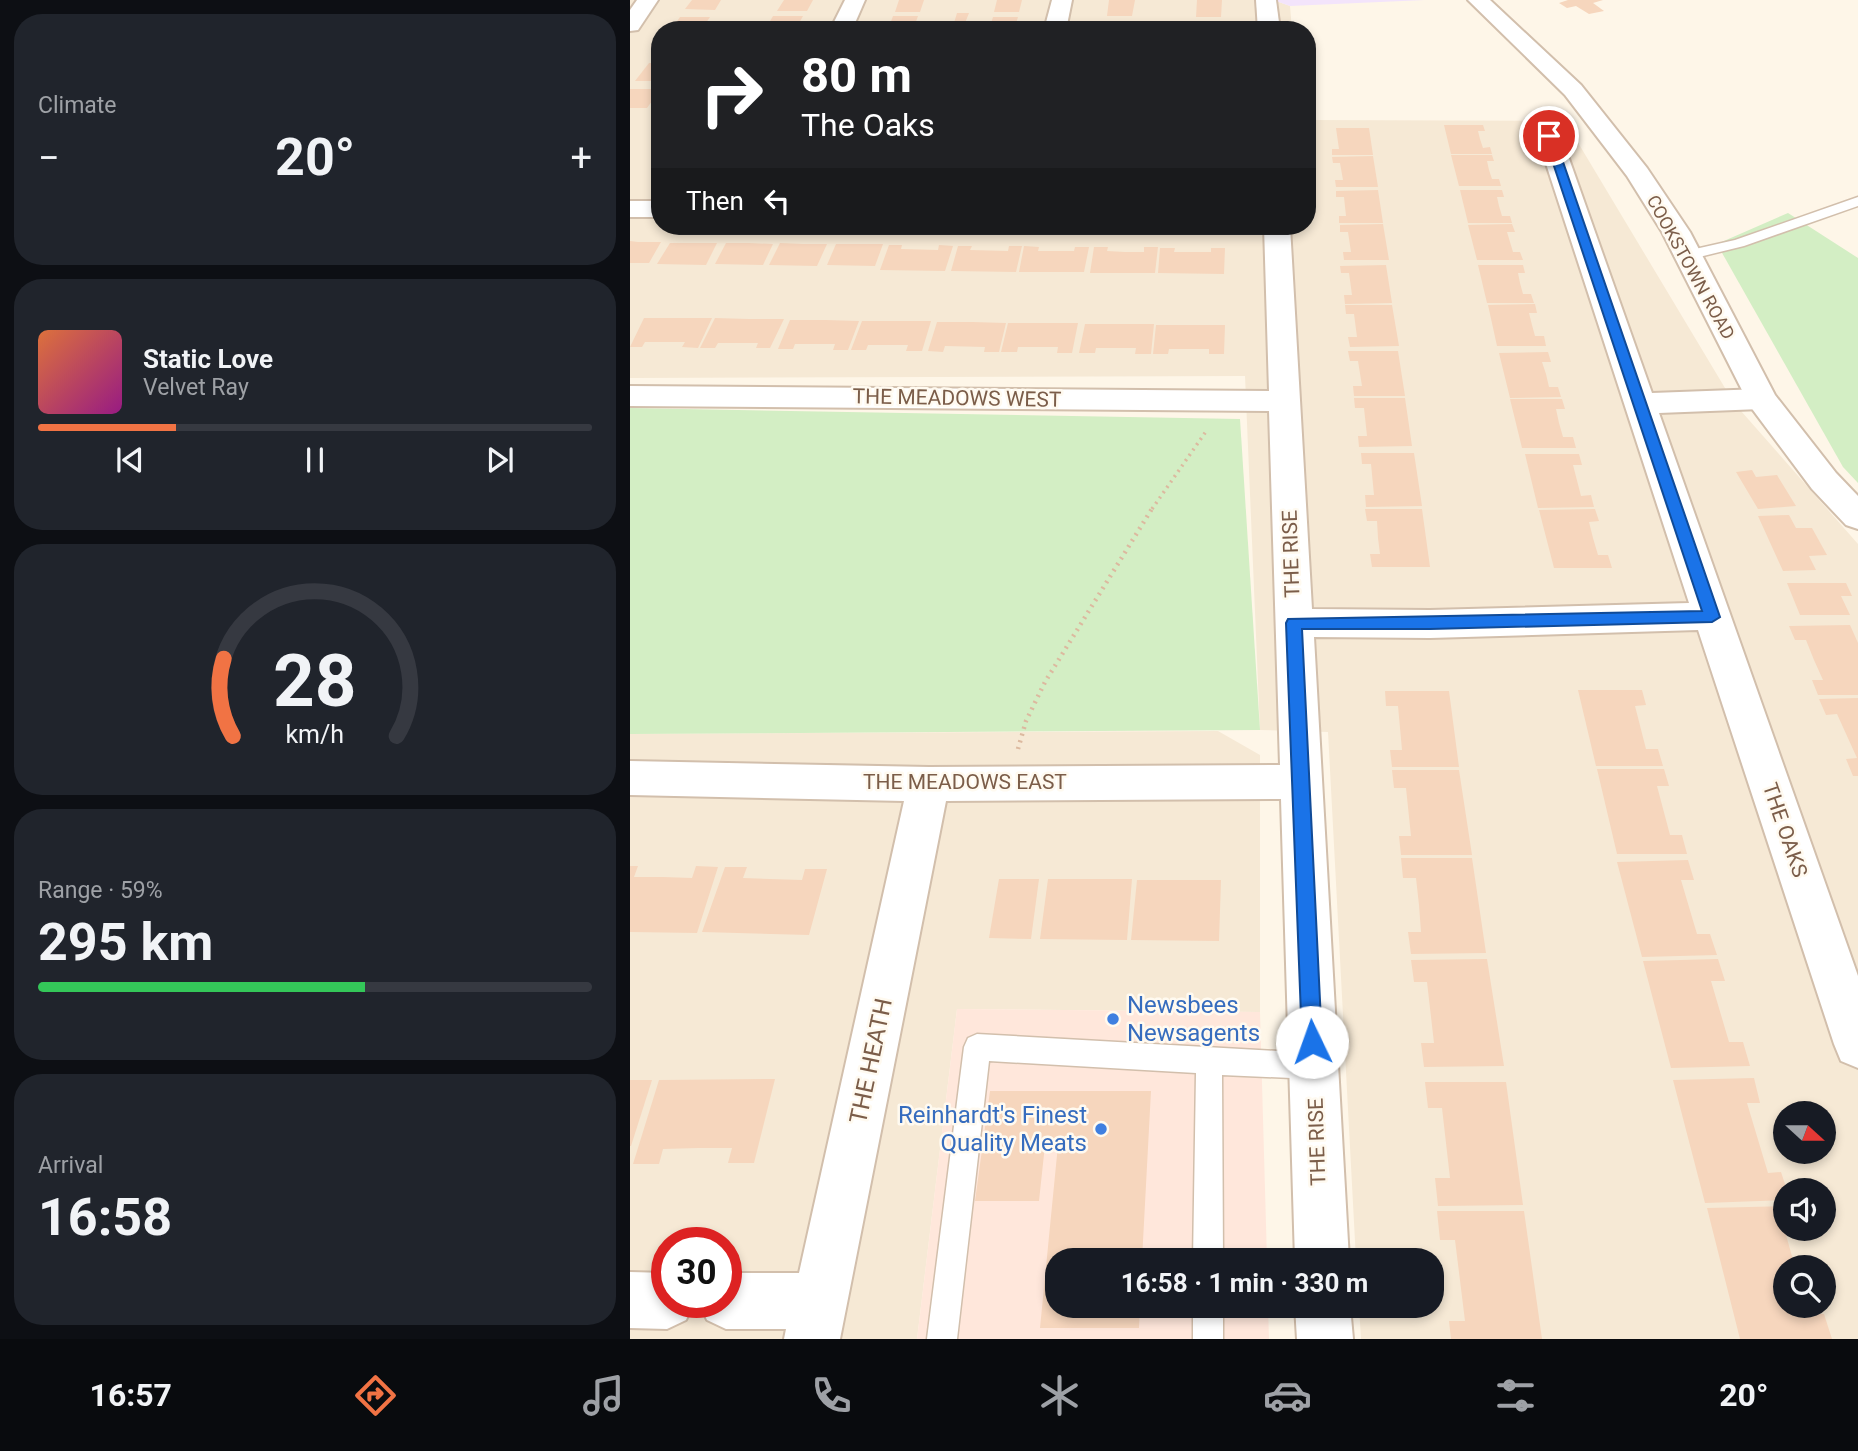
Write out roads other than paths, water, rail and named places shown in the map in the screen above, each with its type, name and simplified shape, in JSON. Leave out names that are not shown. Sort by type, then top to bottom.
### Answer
[{"type":"street","points":[[630,25],[648,0]]},
{"type":"street","points":[[845,21],[855,0]]},
{"type":"street","points":[[1057,21],[1062,0]]},
{"type":"street","points":[[1266,0],[1268,21]]},
{"type":"street","name":"COOKSTOWN ROAD","points":[[1478,0],[1573,90],[1638,173],[1687,254],[1761,399],[1824,481],[1858,517]]},
{"type":"street","name":"THE OAKS","points":[[1549,136],[1858,1044]]},
{"type":"street","points":[[630,209],[651,209]]},
{"type":"street","name":"THE RISE","points":[[1277,235],[1321,1248]]},
{"type":"street","name":"THE MEADOWS WEST","points":[[630,396],[1285,401]]},
{"type":"street","points":[[1639,404],[1761,399]]},
{"type":"street","points":[[1294,623],[1430,624],[1712,617]]},
{"type":"street","name":"THE MEADOWS EAST","points":[[630,778],[929,784],[1301,782]]},
{"type":"street","name":"THE HEATH","points":[[816,1320],[929,784]]},
{"type":"street","points":[[630,1300],[651,1301]]},
{"type":"street","points":[[742,1304],[816,1320]]},
{"type":"street","points":[[1324,1318],[1325,1339]]},
{"type":"lane","points":[[1687,254],[1739,243],[1858,201]]},
{"type":"lane","points":[[942,1339],[977,1047],[1313,1066]]},
{"type":"lane","points":[[1208,1248],[1209,1061]]},
{"type":"lane","points":[[1208,1318],[1208,1339]]},
{"type":"place","name":"Newsbees Newsagents","points":[[1113,1019]]},
{"type":"place","name":"Reinhardt's Finest Quality Meats","points":[[1101,1129]]}]
